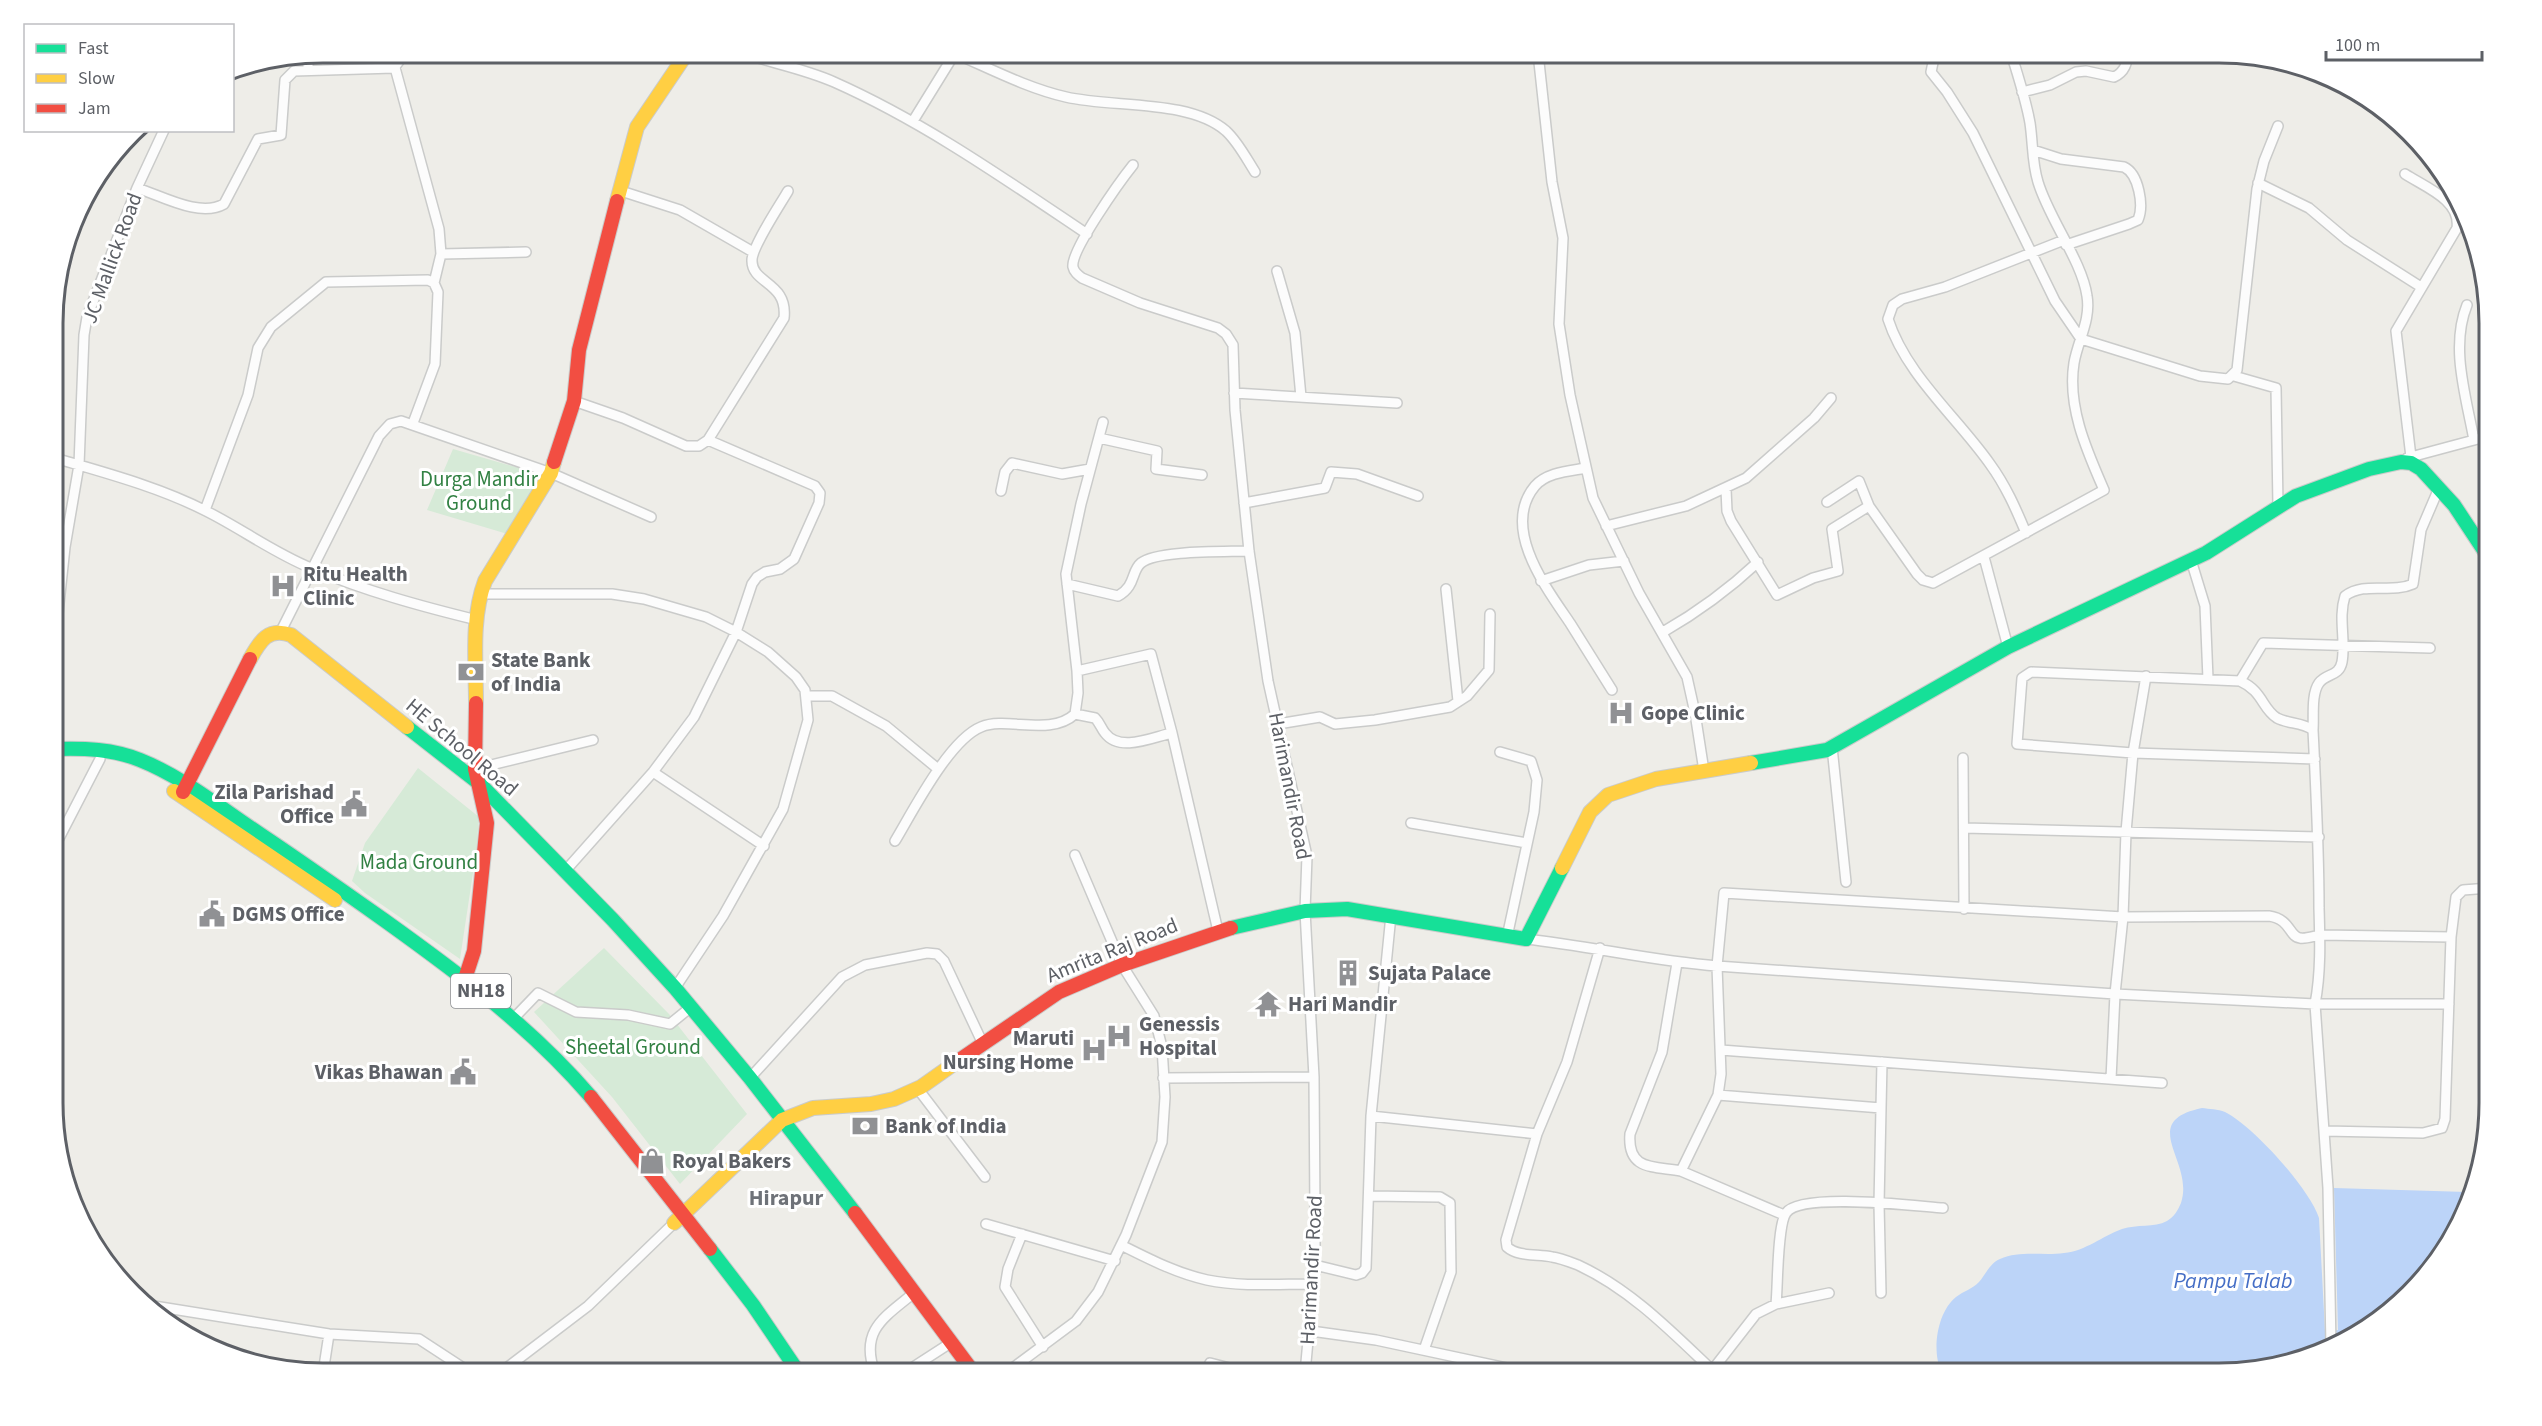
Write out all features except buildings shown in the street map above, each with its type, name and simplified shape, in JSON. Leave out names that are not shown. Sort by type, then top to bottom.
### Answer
[{"type":"main road","points":[[463,985],[478,926],[487,823],[475,769],[477,620],[480,594],[485,581],[551,473],[574,401],[581,340],[637,127],[680,63]]},
{"type":"main road","points":[[1526,939],[1590,812],[1600,800],[1643,782],[1812,754],[1832,747],[2008,647],[2190,560],[2232,538],[2278,506],[2338,479],[2391,462],[2404,461],[2414,464],[2439,488],[2479,540]]},
{"type":"main road","points":[[184,791],[260,640],[269,633],[281,631]]},
{"type":"main road","name":"HE School Road","points":[[281,631],[291,635],[480,784],[566,870],[675,988],[750,1078],[967,1363]]},
{"type":"main road","name":"NH18","points":[[63,748],[106,749],[147,762],[184,791],[318,873],[463,985],[514,1018],[564,1066],[584,1089],[678,1219],[777,1363]]},
{"type":"main road","name":"NH18","points":[[63,761],[100,759],[138,770],[184,791]]},
{"type":"main road","name":"Amrita Raj Road","points":[[678,1219],[782,1120],[805,1108],[877,1104],[901,1098],[918,1089],[1059,992],[1122,965],[1218,931],[1305,911],[1347,909],[1526,939]]},
{"type":"main road","name":"NH18","points":[[463,985],[566,1086],[746,1296],[792,1363]]},
{"type":"street","points":[[393,63],[439,229],[441,254],[434,283],[438,292],[437,352],[435,364],[413,423]]},
{"type":"street","points":[[394,68],[397,63]]},
{"type":"street","points":[[777,63],[831,80],[913,121],[992,170],[1087,234],[1133,165]]},
{"type":"street","points":[[913,121],[949,63]]},
{"type":"street","points":[[977,63],[1031,87],[1065,97],[1104,104],[1174,109],[1198,115],[1226,131],[1255,172]]},
{"type":"street","points":[[1539,63],[1552,182],[1563,238],[1560,324],[1570,395],[1586,468],[1593,498],[1606,526],[1639,593],[1687,677],[1704,771]]},
{"type":"street","points":[[1933,63],[1932,72],[1973,133],[2055,301],[2080,339],[2200,376],[2223,380],[2234,376],[2276,388],[2278,506]]},
{"type":"street","points":[[1827,502],[1859,480],[1869,506],[1917,574],[1928,582],[1938,583],[2104,490],[2086,450],[2073,393],[2074,366],[2088,312],[2087,295],[2038,182],[2030,121],[2014,63]]},
{"type":"street","points":[[2022,92],[2050,85],[2076,72],[2086,71],[2114,77],[2123,71],[2127,63]]},
{"type":"street","points":[[308,64],[308,70]]},
{"type":"street","points":[[137,188],[192,207],[217,208],[224,204],[258,139],[281,135],[285,80],[288,75],[294,71],[308,70],[394,68]]},
{"type":"street","points":[[2234,376],[2240,359],[2258,183],[2278,126]]},
{"type":"street","name":"JC Mallick Road","points":[[63,566],[80,465],[84,335],[87,317],[137,188],[163,132]]},
{"type":"street","points":[[2026,533],[2009,492],[1989,462],[1924,381],[1908,358],[1888,319],[1893,305],[1902,299],[1945,287],[2031,252],[2138,220],[2141,206],[2130,170],[2124,166],[2061,159],[2033,150]]},
{"type":"street","points":[[2405,174],[2451,206]]},
{"type":"street","points":[[2258,183],[2309,208],[2347,240],[2421,287]]},
{"type":"street","points":[[621,191],[680,210],[753,252]]},
{"type":"street","points":[[574,401],[623,418],[686,446],[699,446],[708,440],[784,318],[786,307],[782,296],[757,273],[751,263],[753,252],[788,191]]},
{"type":"street","points":[[2410,457],[2396,331],[2457,228],[2458,221]]},
{"type":"street","name":"Harimandir Road","points":[[1087,234],[1073,262],[1075,272],[1082,278],[1140,303],[1218,328],[1226,334],[1233,345],[1234,393],[1244,503],[1268,681],[1307,856],[1305,911],[1314,1077],[1315,1265],[1306,1363]]},
{"type":"street","points":[[441,254],[526,252]]},
{"type":"street","points":[[1277,271],[1295,333],[1301,397]]},
{"type":"street","points":[[205,510],[248,395],[258,348],[271,327],[326,282],[428,280],[434,283]]},
{"type":"street","points":[[2467,305],[2458,334],[2474,440]]},
{"type":"street","points":[[1234,393],[1397,403]]},
{"type":"street","points":[[1606,526],[1686,506],[1746,478],[1792,439],[1831,398]]},
{"type":"street","points":[[281,631],[379,436],[390,424],[401,421],[413,423],[551,473],[651,517]]},
{"type":"street","points":[[1075,714],[1078,693],[1077,670],[1066,574],[1103,422]]},
{"type":"street","points":[[1099,438],[1157,451],[1156,469],[1202,475]]},
{"type":"street","points":[[2391,462],[2479,439]]},
{"type":"street","points":[[566,870],[653,772],[694,717],[736,632],[752,584],[765,572],[780,569],[794,559],[819,503],[820,493],[815,486],[708,440]]},
{"type":"street","points":[[63,460],[156,489],[205,510],[311,569],[398,600],[477,620]]},
{"type":"street","points":[[1001,491],[1005,472],[1012,463],[1062,474],[1090,469]]},
{"type":"street","points":[[1586,468],[1548,477],[1535,486],[1526,505],[1522,524],[1528,553],[1541,581],[1611,690]]},
{"type":"street","points":[[1244,503],[1325,488],[1331,472],[1357,474],[1418,496]]},
{"type":"street","points":[[2331,1337],[2328,1188],[2315,1004],[2318,987],[2319,935],[2319,837],[2313,730],[2316,690],[2323,679],[2338,672],[2341,665],[2342,606],[2345,596],[2361,588],[2406,587],[2412,584],[2417,568],[2421,530],[2439,488]]},
{"type":"street","points":[[1726,489],[1727,511],[1731,521],[1777,595],[1813,578],[1838,571],[1832,529],[1869,506]]},
{"type":"street","points":[[1067,584],[1118,596],[1127,591],[1138,565],[1147,559],[1177,554],[1250,551]]},
{"type":"street","points":[[1984,557],[2008,647]]},
{"type":"street","points":[[2190,560],[2205,606],[2208,679]]},
{"type":"street","points":[[1541,581],[1589,565],[1624,561]]},
{"type":"street","points":[[1663,632],[1698,613],[1726,592],[1758,562]]},
{"type":"street","points":[[1446,589],[1458,701]]},
{"type":"street","points":[[480,594],[628,596],[706,617],[768,652],[796,677],[805,690],[808,720],[788,796],[764,846],[723,916],[675,988]]},
{"type":"street","points":[[1278,724],[1320,717],[1335,724],[1375,720],[1450,707],[1467,696],[1490,670],[1490,614]]},
{"type":"street","points":[[2240,681],[2263,644],[2430,648]]},
{"type":"street","points":[[1077,670],[1151,654],[1172,733],[1218,931]]},
{"type":"street","points":[[2313,730],[2304,723],[2279,719],[2272,714],[2258,692],[2240,681],[2031,672],[2022,678],[2017,744],[2133,753],[2315,759]]},
{"type":"street","points":[[2111,1079],[2115,994],[2123,916],[2126,832],[2133,753],[2146,676]]},
{"type":"street","points":[[807,696],[832,696],[886,726],[938,769]]},
{"type":"street","points":[[895,841],[938,769],[967,736],[979,727],[990,724],[1062,723],[1075,714],[1095,718],[1105,733],[1115,741],[1128,743],[1172,733]]},
{"type":"street","points":[[475,769],[593,740]]},
{"type":"street","points":[[1832,747],[1846,882]]},
{"type":"street","points":[[1500,752],[1531,761],[1537,780],[1534,812],[1507,937]]},
{"type":"street","points":[[1963,758],[1964,909]]},
{"type":"street","points":[[63,831],[100,759]]},
{"type":"street","points":[[653,772],[764,846]]},
{"type":"street","points":[[1411,823],[1527,843]]},
{"type":"street","points":[[1964,828],[2319,837]]},
{"type":"street","points":[[1020,1363],[1076,1321],[1098,1292],[1115,1261],[1162,1142],[1165,1096],[1162,1047],[1154,1016],[1122,965],[1075,855]]},
{"type":"street","points":[[2324,1131],[2423,1133],[2442,1128],[2445,1119],[2451,937],[2456,897],[2463,890],[2479,889]]},
{"type":"street","points":[[1681,1171],[1718,1095],[1721,1050],[1717,966],[1724,893],[1848,899],[1964,909],[2123,916],[2269,916],[2282,920],[2294,936],[2299,938],[2319,935],[2451,937]]},
{"type":"street","points":[[1315,1265],[1347,1275],[1362,1274],[1366,1268],[1371,1116],[1391,915]]},
{"type":"street","points":[[1526,939],[1600,948],[1677,963],[1717,966],[2115,994],[2315,1004],[2449,1004]]},
{"type":"street","points":[[1600,948],[1567,1062],[1537,1134],[1506,1240],[1507,1247],[1518,1253],[1552,1257],[1576,1264],[1598,1275],[1659,1320],[1702,1363]]},
{"type":"street","points":[[750,1078],[842,977],[865,965],[927,953],[937,954],[944,961],[983,1044]]},
{"type":"street","points":[[1677,963],[1662,1052],[1630,1134],[1629,1148],[1633,1157],[1640,1164],[1681,1171],[1784,1215]]},
{"type":"street","points":[[514,1018],[538,993],[576,1012],[628,1015],[670,1024],[691,1007]]},
{"type":"street","points":[[1721,1050],[2162,1083]]},
{"type":"street","points":[[1881,1293],[1879,1204],[1882,1062]]},
{"type":"street","points":[[1163,1078],[1314,1077]]},
{"type":"street","points":[[918,1089],[985,1178]]},
{"type":"street","points":[[1718,1095],[1881,1108]]},
{"type":"street","points":[[1371,1116],[1537,1134]]},
{"type":"street","points":[[1370,1196],[1440,1197],[1450,1203],[1451,1272],[1424,1350]]},
{"type":"street","points":[[1776,1304],[1784,1215],[1791,1207],[1809,1202],[1845,1201],[1942,1208]]},
{"type":"street","points":[[513,1363],[588,1306],[678,1219]]},
{"type":"street","points":[[986,1224],[1115,1261]]},
{"type":"street","points":[[1022,1234],[1008,1269],[1005,1287],[1043,1347]]},
{"type":"street","points":[[1121,1245],[1166,1267],[1209,1280],[1234,1283],[1313,1284]]},
{"type":"street","points":[[872,1363],[870,1337],[877,1324],[915,1292]]},
{"type":"street","points":[[1718,1363],[1756,1314],[1776,1304],[1829,1293]]},
{"type":"street","points":[[164,1308],[329,1334],[419,1339],[456,1363]]},
{"type":"street","points":[[1311,1331],[1424,1350],[1484,1363]]},
{"type":"street","points":[[324,1363],[329,1334]]},
{"type":"street","points":[[919,1363],[952,1342]]},
{"type":"green space","name":"Durga Mandir Ground","points":[[453,449],[540,474],[511,535],[427,510]]},
{"type":"green space","name":"Mada Ground","points":[[418,768],[479,817],[476,853],[460,959],[365,893],[352,881],[365,843]]},
{"type":"green space","name":"Sheetal Ground","points":[[604,948],[669,1014],[747,1114],[680,1184],[612,1097],[534,1012]]},
{"type":"water","name":"Pampu Talab","points":[[2202,1108],[2225,1112],[2237,1119],[2279,1159],[2304,1191],[2319,1218],[2325,1331],[2338,1330],[2334,1188],[2463,1192],[2444,1233],[2403,1287],[2349,1328],[2303,1349],[2253,1361],[2219,1363],[1939,1363],[1938,1333],[1944,1312],[1956,1297],[1979,1282],[1997,1261],[2015,1255],[2072,1252],[2122,1229],[2157,1224],[2172,1217],[2181,1203],[2183,1187],[2170,1133],[2173,1123],[2183,1114]]},
{"type":"traffic: fast","points":[[1751,763],[1827,750],[2008,647],[2206,553],[2296,496],[2369,469],[2401,462],[2411,463],[2421,469],[2454,505],[2479,543]]},
{"type":"traffic: fast","points":[[407,727],[480,784],[613,920],[675,988],[750,1078],[855,1213]]},
{"type":"traffic: fast","points":[[63,749],[98,750],[130,756],[172,775],[202,794],[369,909],[493,1002],[544,1047],[591,1097]]},
{"type":"traffic: fast","points":[[1231,928],[1305,911],[1347,909],[1526,939],[1562,868]]},
{"type":"traffic: fast","points":[[710,1249],[753,1305],[792,1363]]},
{"type":"traffic: slow","points":[[617,201],[637,127],[680,63]]},
{"type":"traffic: slow","points":[[476,703],[476,625],[485,581],[551,473],[554,462]]},
{"type":"traffic: slow","points":[[250,659],[261,641],[271,634],[291,635],[407,727]]},
{"type":"traffic: slow","points":[[1562,868],[1590,812],[1608,795],[1656,779],[1751,763]]},
{"type":"traffic: slow","points":[[174,791],[335,900]]},
{"type":"traffic: slow","points":[[674,1223],[782,1120],[813,1108],[871,1104],[894,1099],[921,1087],[955,1063]]},
{"type":"traffic: jam","points":[[554,462],[574,401],[579,350],[617,201]]},
{"type":"traffic: jam","points":[[183,792],[250,659]]},
{"type":"traffic: jam","points":[[461,991],[474,951],[487,823],[475,769],[476,703]]},
{"type":"traffic: jam","points":[[955,1063],[1059,992],[1122,965],[1231,928]]},
{"type":"traffic: jam","points":[[591,1097],[710,1249]]},
{"type":"traffic: jam","points":[[855,1213],[967,1363]]},
{"type":"place","name":"Ritu Health Clinic","points":[[283,586]]},
{"type":"place","name":"State Bank of India","points":[[471,672]]},
{"type":"place","name":"Gope Clinic","points":[[1621,713]]},
{"type":"place","name":"Zila Parishad Office","points":[[354,804]]},
{"type":"place","name":"DGMS Office","points":[[212,914]]},
{"type":"place","name":"Sujata Palace","points":[[1348,973]]},
{"type":"place","name":"Hari Mandir","points":[[1268,1004]]},
{"type":"place","name":"Genessis Hospital","points":[[1119,1036]]},
{"type":"place","name":"Maruti Nursing Home","points":[[1094,1050]]},
{"type":"place","name":"Vikas Bhawan","points":[[463,1072]]},
{"type":"place","name":"Bank of India","points":[[865,1126]]},
{"type":"place","name":"Royal Bakers","points":[[652,1161]]},
{"type":"district","name":"Hirapur","points":[[786,1198]]}]
